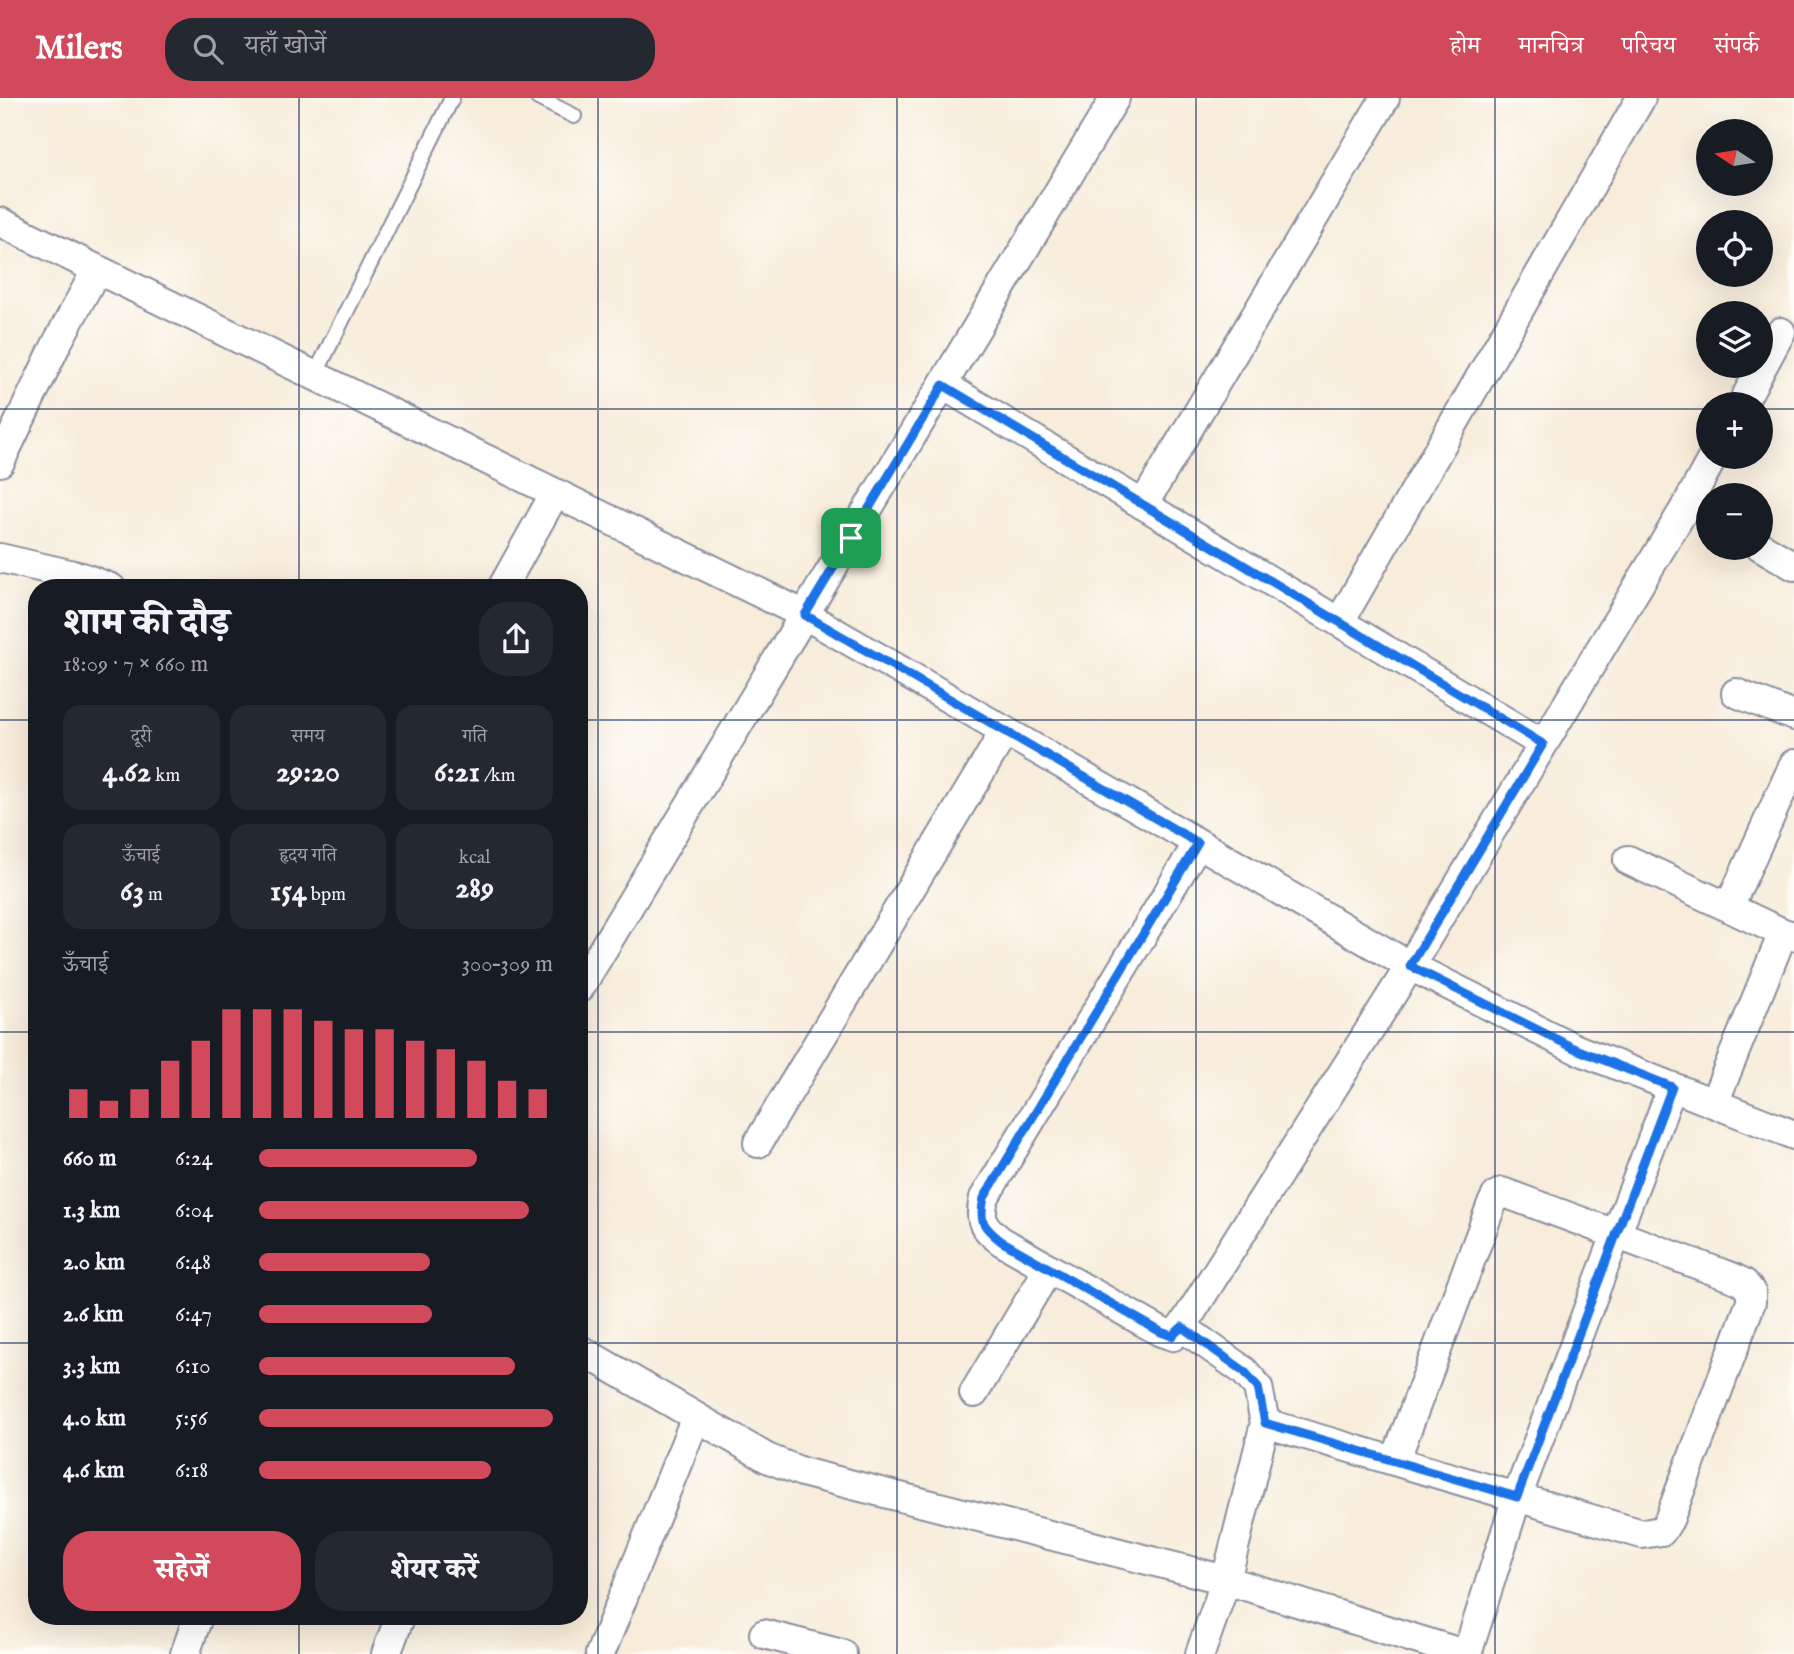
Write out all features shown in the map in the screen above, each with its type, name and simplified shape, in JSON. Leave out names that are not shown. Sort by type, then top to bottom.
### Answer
[{"type":"street","points":[[588,974],[1115,98]]},
{"type":"street","points":[[1143,505],[1385,98]]},
{"type":"street","points":[[1340,621],[1641,98]]},
{"type":"street","points":[[0,222],[805,615],[1410,966],[1576,1049],[1794,1135]]},
{"type":"street","points":[[0,463],[57,342],[97,269]]},
{"type":"street","points":[[1748,392],[1781,332]]},
{"type":"street","points":[[943,385],[1543,744]]},
{"type":"street","points":[[507,579],[555,493]]},
{"type":"street","points":[[1198,843],[984,1198],[980,1214],[985,1228],[1001,1241],[1172,1336],[1182,1327],[1410,966],[1543,744],[1696,512]]},
{"type":"street","points":[[1773,554],[1794,566]]},
{"type":"street","points":[[0,558],[87,579]]},
{"type":"street","points":[[1736,693],[1794,716]]},
{"type":"street","points":[[758,1143],[1005,730]]},
{"type":"street","points":[[1729,907],[1794,764]]},
{"type":"street","points":[[1628,860],[1788,935],[1714,1103]]},
{"type":"street","points":[[588,1354],[767,1458],[802,1472],[1226,1580],[1465,1654],[1517,1497],[1672,1087]]},
{"type":"street","points":[[1265,1423],[1642,1534],[1662,1531],[1669,1520],[1751,1302],[1751,1292],[1744,1283],[1734,1278],[1502,1192],[1496,1196],[1395,1461]]},
{"type":"street","points":[[974,1393],[1049,1268]]},
{"type":"street","points":[[1182,1327],[1244,1371],[1258,1387],[1265,1423],[1226,1580],[1200,1654]]},
{"type":"street","points":[[600,1654],[696,1417]]},
{"type":"street","points":[[184,1654],[195,1625]]},
{"type":"street","points":[[386,1654],[397,1625]]},
{"type":"street","points":[[764,1634],[842,1654]]},
{"type":"lane","points":[[315,375],[452,98]]},
{"type":"lane","points":[[538,98],[574,116]]},
{"type":"route","points":[[943,385],[1543,744],[1410,966],[1576,1049],[1672,1087],[1517,1497],[1265,1423],[1258,1387],[1244,1371],[1182,1327],[1172,1336],[1161,1332],[1001,1241],[985,1228],[980,1214],[984,1198],[1198,843],[805,615],[851,538],[943,385]]}]
